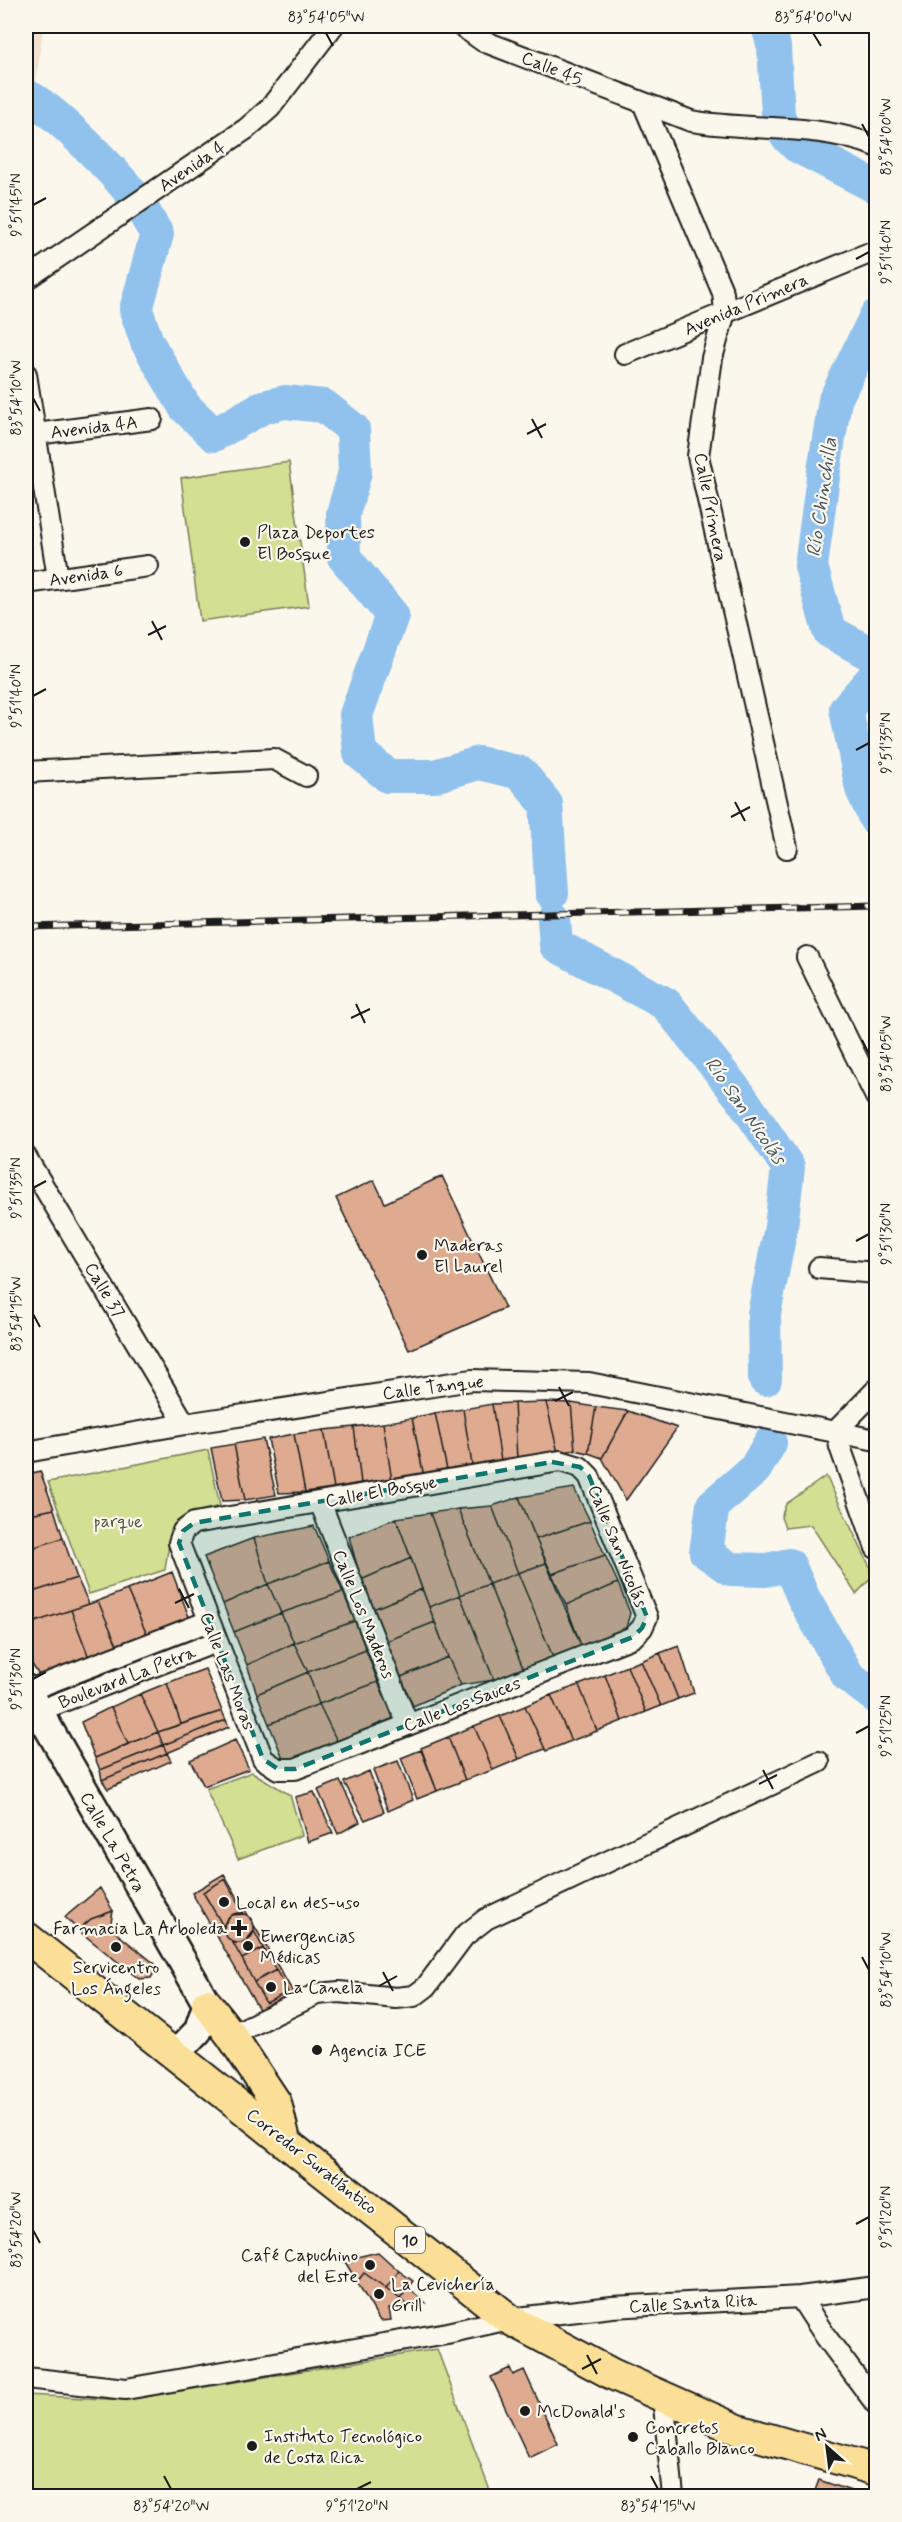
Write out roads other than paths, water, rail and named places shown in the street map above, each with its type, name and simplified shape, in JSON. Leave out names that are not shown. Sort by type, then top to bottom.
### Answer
[{"type":"main road","name":"Corredor Suratlántico","points":[[26,1937],[509,2319],[612,2374],[738,2430],[876,2470]]},
{"type":"main road","points":[[207,2004],[231,2035],[276,2103],[285,2140]]},
{"type":"street","name":"Avenida 4","points":[[26,279],[246,129],[270,108],[333,26]]},
{"type":"street","name":"Calle 45","points":[[462,26],[483,41],[691,121],[763,128],[809,129],[848,135],[876,146]]},
{"type":"street","name":"Calle Primera","points":[[645,105],[723,293],[725,312],[712,358],[698,456],[787,848]]},
{"type":"street","name":"Avenida Primera","points":[[625,354],[867,254]]},
{"type":"street","points":[[26,374],[58,578]]},
{"type":"street","name":"Avenida 4A","points":[[36,434],[152,419]]},
{"type":"street","name":"Avenida 6","points":[[26,583],[148,566]]},
{"type":"street","points":[[26,772],[274,759],[306,776]]},
{"type":"street","points":[[807,957],[876,1097]]},
{"type":"street","name":"Calle 37","points":[[26,1157],[185,1424]]},
{"type":"street","points":[[819,1268],[876,1273]]},
{"type":"street","name":"Calle Tanque","points":[[26,1452],[185,1424],[472,1380],[589,1383],[837,1430],[876,1440]]},
{"type":"street","points":[[876,1390],[837,1430],[840,1447],[876,1548]]},
{"type":"street","name":"Calle El Bosque","points":[[183,1531],[194,1523],[560,1461],[580,1467]]},
{"type":"street","name":"Calle San Nicolás","points":[[580,1467],[589,1476],[647,1617],[642,1628]]},
{"type":"street","name":"Calle Los Maderos","points":[[320,1502],[408,1725]]},
{"type":"street","name":"Calle Las Moras","points":[[183,1531],[179,1543],[216,1642],[263,1759],[278,1769]]},
{"type":"street","name":"Boulevard La Petra","points":[[30,1697],[209,1621]]},
{"type":"street","name":"Calle Los Sauces","points":[[278,1769],[295,1769],[633,1637],[642,1628]]},
{"type":"street","name":"Boulevard La Petra","points":[[30,1697],[216,1642]]},
{"type":"street","name":"Calle La Petra","points":[[30,1697],[207,2004]]},
{"type":"street","points":[[231,2035],[317,1994],[339,1992],[396,1998],[414,1996],[426,1987],[464,1936],[486,1919],[819,1762]]},
{"type":"street","points":[[176,2054],[198,2031],[207,2004]]},
{"type":"street","name":"Calle Santa Rita","points":[[26,2378],[126,2389],[447,2333],[509,2319],[612,2307],[800,2297],[876,2287]]},
{"type":"street","points":[[800,2297],[826,2337],[876,2404]]},
{"type":"street","points":[[663,2396],[673,2496]]},
{"type":"waterway","name":"Río Chinchilla","points":[[768,26],[774,47],[778,115],[786,135],[797,146],[876,187]]},
{"type":"waterway","name":"Río San Nicolás","points":[[26,96],[51,112],[99,158],[135,198],[157,234],[136,310],[147,342],[185,407],[214,435],[263,407],[285,402],[324,406],[353,429],[355,472],[343,514],[344,557],[392,615],[356,715],[360,753],[388,776],[434,776],[479,763],[521,773],[546,804],[552,893]]},
{"type":"waterway","name":"Río Chinchilla","points":[[876,316],[835,400],[811,566],[829,631],[876,657]]},
{"type":"waterway","name":"Río Chinchilla","points":[[876,675],[846,709],[862,789],[876,820]]},
{"type":"waterway","name":"Río San Nicolás","points":[[554,919],[556,945],[666,1004],[740,1096],[788,1167],[781,1227],[764,1314],[765,1379]]},
{"type":"waterway","name":"Río San Nicolás","points":[[770,1443],[755,1469],[713,1505],[706,1552],[730,1569],[766,1570],[789,1565],[804,1599],[848,1676],[876,1697]]},
{"type":"railway","points":[[26,927],[876,906]]},
{"type":"place","name":"Plaza Deportes El Bosque","points":[[245,542]]},
{"type":"place","name":"Maderas El Laurel","points":[[422,1255]]},
{"type":"place","name":"Local en des-uso","points":[[224,1902]]},
{"type":"place","name":"Farmacia La Arboleda","points":[[239,1928]]},
{"type":"place","name":"Emergencias Médicas","points":[[248,1946]]},
{"type":"place","name":"Servicentro Los Ángeles","points":[[116,1947]]},
{"type":"place","name":"La Canela","points":[[271,1987]]},
{"type":"place","name":"Agencia ICE","points":[[317,2050]]},
{"type":"place","name":"Café Capuchino del Este","points":[[370,2265]]},
{"type":"place","name":"La Cevichería Grill","points":[[379,2294]]},
{"type":"place","name":"McDonald's","points":[[525,2411]]},
{"type":"place","name":"Concretos Caballo Blanco","points":[[633,2437]]},
{"type":"place","name":"Instituto Tecnológico de Costa Rica","points":[[252,2446]]},
{"type":"park label","name":"parque","points":[[118,1521]]}]
